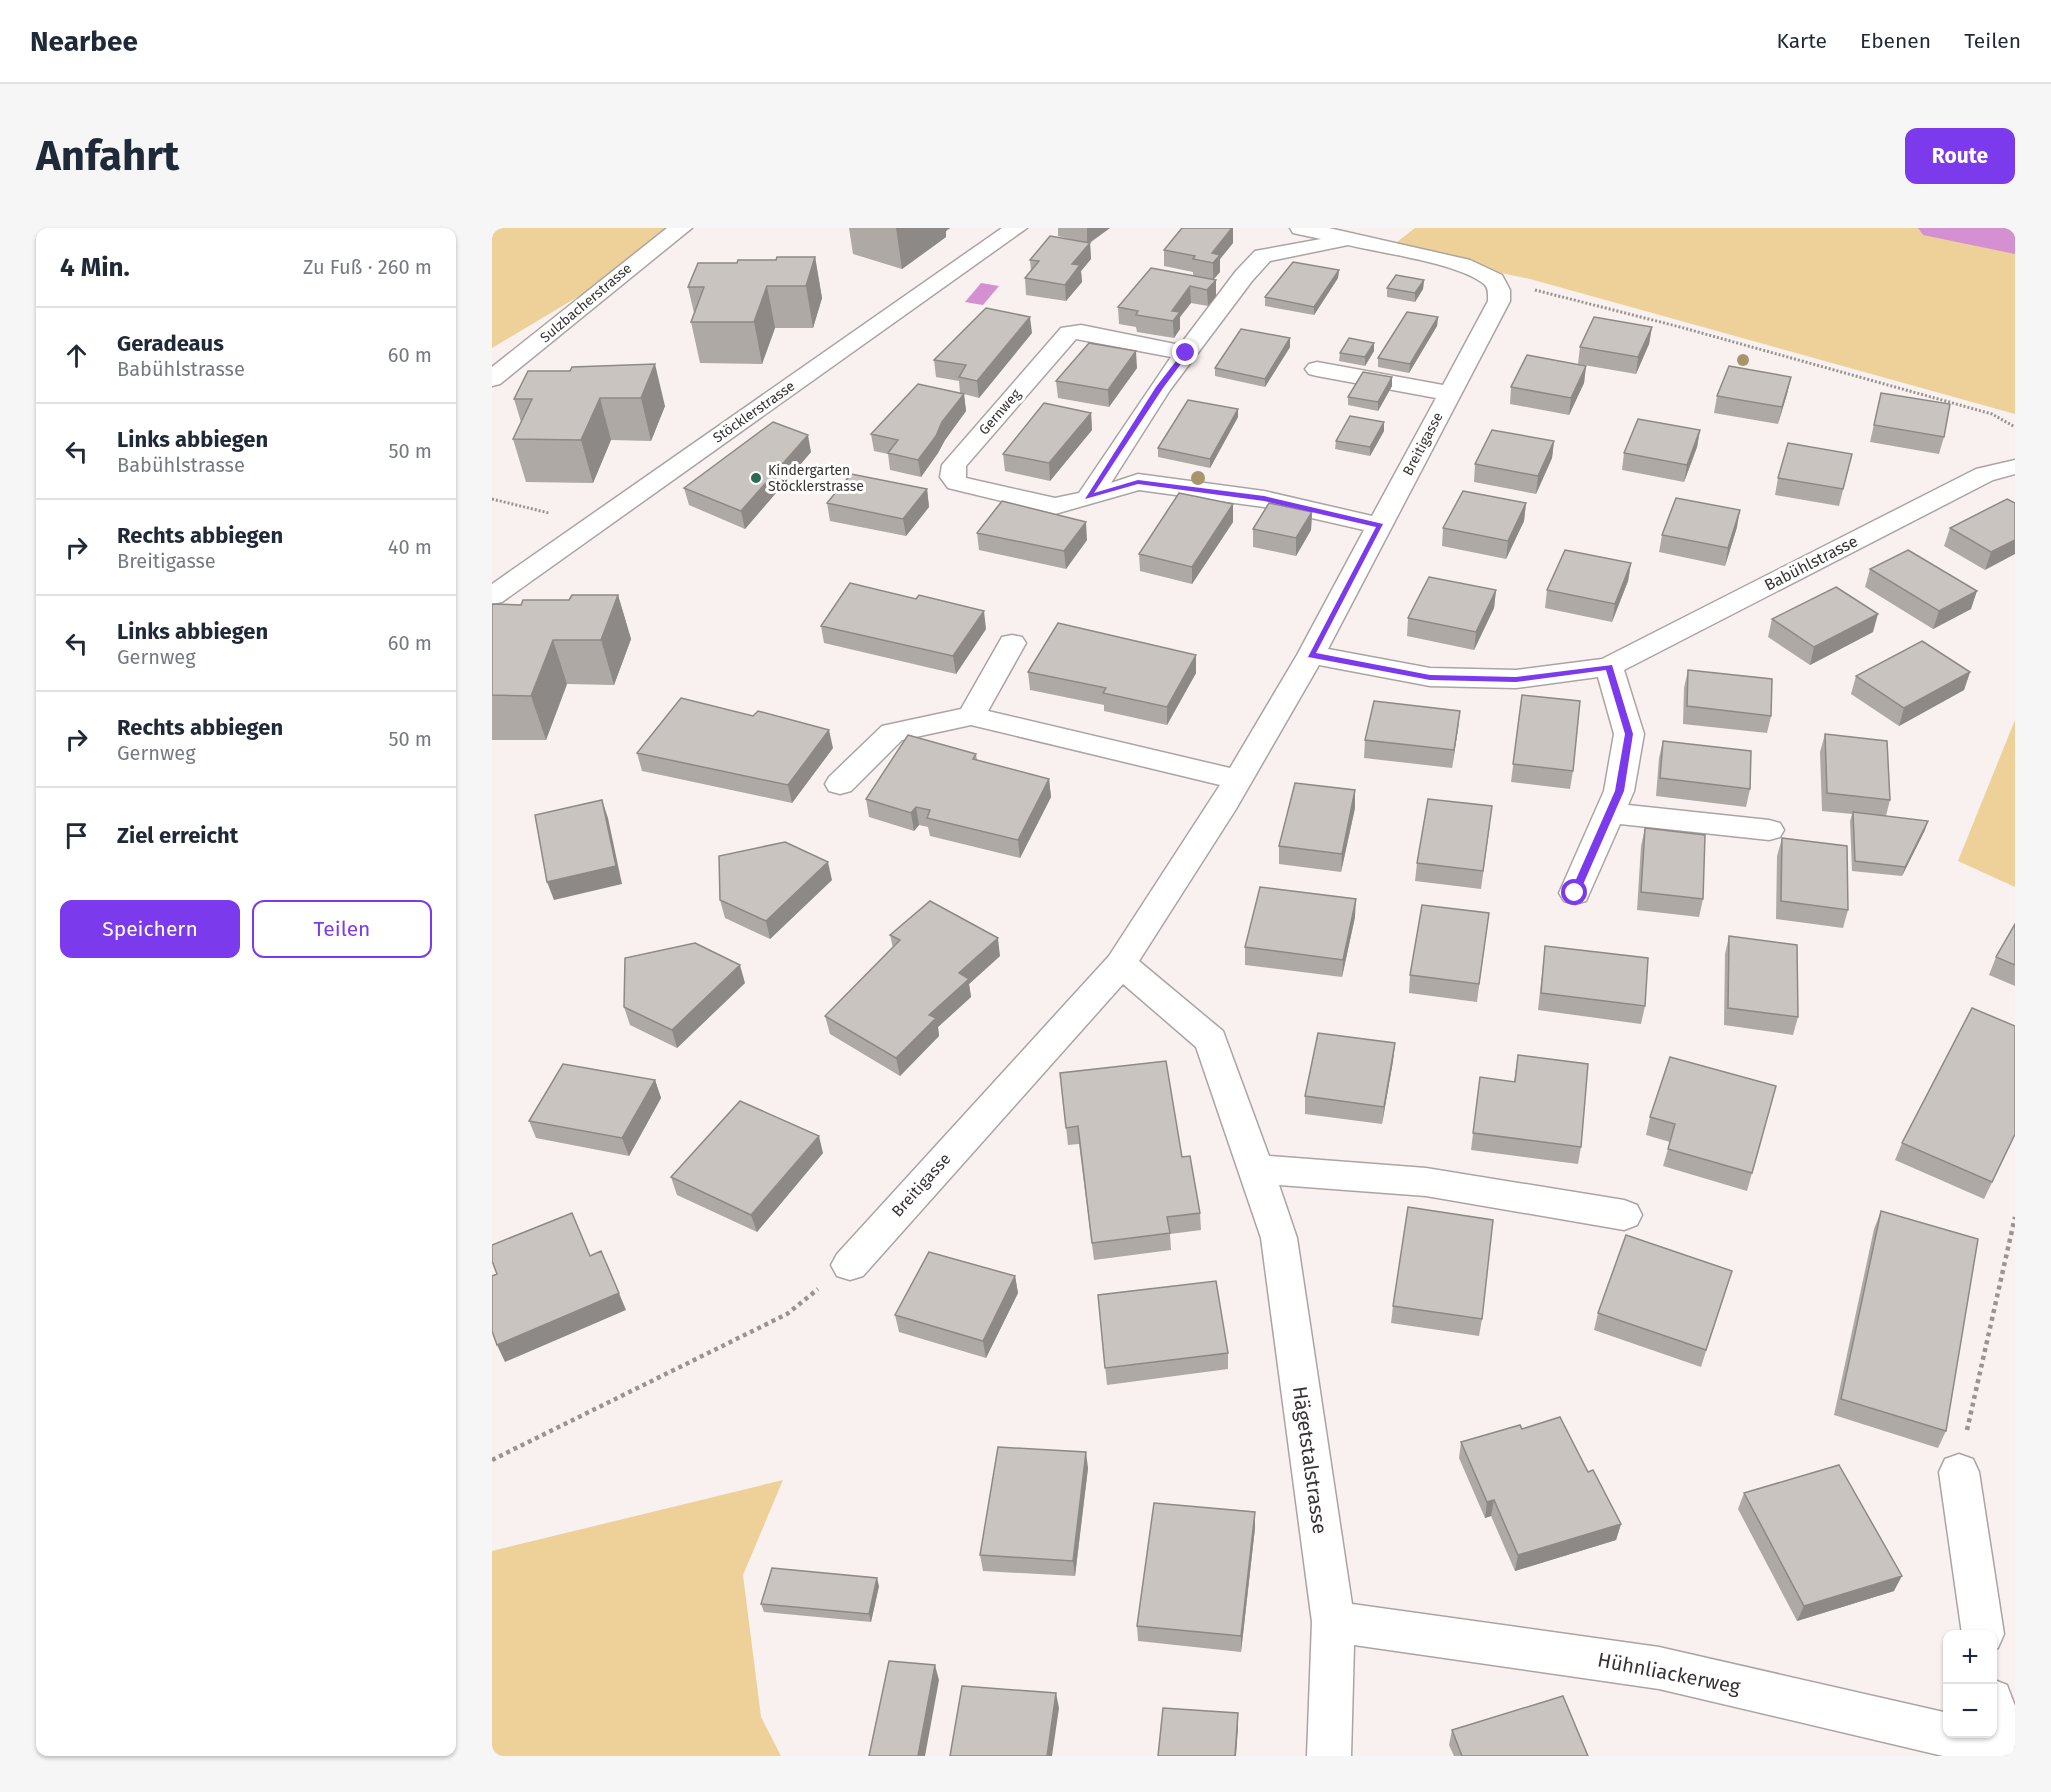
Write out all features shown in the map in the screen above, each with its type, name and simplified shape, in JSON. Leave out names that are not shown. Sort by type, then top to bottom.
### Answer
[{"type":"street","name":"Sulzbacherstrasse","points":[[492,379],[625,270],[681,228]]},
{"type":"street","name":"Stöcklerstrasse","points":[[492,596],[1016,228]]},
{"type":"street","points":[[1301,228],[1347,241],[1462,265],[1494,280]]},
{"type":"street","points":[[1088,498],[1160,387],[1263,256],[1347,241]]},
{"type":"street","name":"Breitigasse","points":[[850,1265],[1121,964],[1238,780],[1311,655],[1499,301],[1499,290],[1494,280]]},
{"type":"street","name":"Gernweg","points":[[1186,353],[1081,332],[1069,333],[954,465],[953,477],[957,483],[1055,506],[1138,482],[1264,499],[1380,526]]},
{"type":"street","points":[[1317,369],[1450,393]]},
{"type":"street","name":"Babühlstrasse","points":[[1311,655],[1430,677],[1516,679],[1609,667],[1985,474],[2015,466]]},
{"type":"street","points":[[971,716],[1012,643]]},
{"type":"street","points":[[1575,893],[1619,791],[1629,734],[1609,667]]},
{"type":"street","points":[[840,784],[892,733],[971,716],[1238,780]]},
{"type":"street","points":[[1610,813],[1769,830]]},
{"type":"street","name":"Hägetstalstrasse","points":[[1121,964],[1211,1040],[1279,1238],[1333,1622],[1329,1756]]},
{"type":"street","points":[[1255,1169],[1426,1182],[1624,1215]]},
{"type":"street","points":[[1959,1472],[1982,1630]]},
{"type":"street","name":"Hühnliackerweg","points":[[1333,1622],[1659,1668],[2007,1749]]},
{"type":"street","name":"Hühnliackerweg","points":[[1997,1716],[2007,1749]]},
{"type":"path","points":[[1494,280],[1680,327],[1992,414],[2015,427]]},
{"type":"path","points":[[492,498],[555,514]]},
{"type":"path","points":[[1959,1472],[1980,1361],[2015,1217]]},
{"type":"path","points":[[492,1460],[787,1314],[850,1265]]},
{"type":"shaded area","points":[[492,228],[693,228],[492,348]]},
{"type":"shaded area","points":[[1415,228],[2015,228],[2015,414],[1530,279],[1388,249]]},
{"type":"shaded area","points":[[981,283],[999,286],[983,305],[965,302]]},
{"type":"shaded area","points":[[2015,720],[2015,887],[1958,861]]},
{"type":"shaded area","points":[[783,1480],[743,1575],[761,1717],[781,1756],[492,1756],[492,1551]]},
{"type":"building","points":[[1182,228],[1232,228],[1212,253],[1220,255],[1213,263],[1193,259],[1195,256],[1164,250]]},
{"type":"building","points":[[1050,236],[1090,243],[1072,264],[1080,265],[1065,285],[1025,278],[1039,261],[1030,260]]},
{"type":"building","points":[[777,257],[815,257],[806,286],[767,286],[754,322],[691,322],[704,287],[688,287],[698,263],[737,263],[738,260],[776,260]]},
{"type":"building","points":[[1293,262],[1339,270],[1314,307],[1265,297]]},
{"type":"building","points":[[1151,268],[1216,280],[1207,290],[1190,286],[1172,311],[1180,312],[1173,321],[1136,315],[1138,311],[1118,307]]},
{"type":"building","points":[[1396,275],[1424,280],[1415,293],[1387,288]]},
{"type":"building","points":[[986,308],[1030,317],[977,381],[959,377],[966,365],[934,360]]},
{"type":"building","points":[[1407,312],[1438,317],[1410,364],[1378,358]]},
{"type":"building","points":[[1594,317],[1652,327],[1638,357],[1580,347]]},
{"type":"building","points":[[1241,329],[1290,338],[1265,379],[1215,368]]},
{"type":"building","points":[[1349,338],[1374,343],[1365,357],[1340,353]]},
{"type":"building","points":[[1089,343],[1136,351],[1108,390],[1056,381]]},
{"type":"building","points":[[1527,355],[1586,366],[1571,398],[1511,387]]},
{"type":"building","points":[[655,364],[641,398],[600,398],[581,440],[513,439],[532,399],[514,399],[528,371],[570,371],[572,367]]},
{"type":"building","points":[[1729,366],[1791,377],[1782,407],[1717,396]]},
{"type":"building","points":[[1363,372],[1392,377],[1378,402],[1348,397]]},
{"type":"building","points":[[918,384],[964,394],[942,422],[936,436],[918,460],[888,453],[898,440],[871,434]]},
{"type":"building","points":[[1881,393],[1950,404],[1944,437],[1874,425]]},
{"type":"building","points":[[1188,400],[1238,409],[1210,459],[1158,448]]},
{"type":"building","points":[[1044,403],[1091,413],[1049,463],[1003,454]]},
{"type":"building","points":[[1350,416],[1384,422],[1370,447],[1336,441]]},
{"type":"building","points":[[1638,419],[1700,430],[1687,465],[1624,453]]},
{"type":"building","points":[[773,422],[808,435],[741,511],[684,488]]},
{"type":"building","points":[[1492,430],[1554,441],[1538,476],[1475,464]]},
{"type":"building","points":[[1788,443],[1852,454],[1843,489],[1778,478]]},
{"type":"building","points":[[851,474],[927,489],[903,519],[827,503]]},
{"type":"building","points":[[1463,491],[1526,503],[1508,541],[1443,528]]},
{"type":"building","points":[[1179,493],[1233,504],[1192,567],[1139,554]]},
{"type":"building","points":[[1676,498],[1740,510],[1728,548],[1662,535]]},
{"type":"building","points":[[2007,499],[2015,503],[2015,540],[1991,552],[1950,528]]},
{"type":"building","points":[[1002,501],[1086,522],[1064,551],[977,533]]},
{"type":"building","points":[[1269,503],[1312,512],[1296,538],[1253,529]]},
{"type":"building","points":[[1565,550],[1631,563],[1615,604],[1547,590]]},
{"type":"building","points":[[1908,550],[1977,591],[1939,611],[1870,569]]},
{"type":"building","points":[[1429,577],[1496,590],[1476,632],[1408,618]]},
{"type":"building","points":[[850,583],[916,599],[919,595],[984,611],[953,656],[821,626]]},
{"type":"building","points":[[1836,587],[1878,614],[1814,647],[1772,619]]},
{"type":"building","points":[[572,595],[618,595],[601,640],[553,640],[531,696],[492,695],[492,604],[521,605],[523,600],[569,600]]},
{"type":"building","points":[[1058,623],[1196,655],[1167,707],[1103,693],[1106,688],[1028,672]]},
{"type":"building","points":[[1922,641],[1970,672],[1904,708],[1856,676]]},
{"type":"building","points":[[1688,670],[1772,679],[1771,716],[1687,706]]},
{"type":"building","points":[[1522,695],[1580,701],[1573,771],[1513,764]]},
{"type":"building","points":[[681,698],[753,716],[758,711],[829,730],[788,785],[637,753]]},
{"type":"building","points":[[1374,701],[1460,711],[1454,750],[1365,740]]},
{"type":"building","points":[[1825,734],[1887,741],[1890,800],[1827,793]]},
{"type":"building","points":[[908,735],[976,754],[973,759],[1049,779],[1018,840],[927,818],[930,810],[916,807],[911,813],[866,799]]},
{"type":"building","points":[[1663,741],[1751,751],[1750,789],[1660,778]]},
{"type":"building","points":[[1295,783],[1355,790],[1342,854],[1279,846]]},
{"type":"building","points":[[1428,799],[1492,806],[1483,871],[1417,863]]},
{"type":"building","points":[[602,800],[616,866],[547,882],[535,815]]},
{"type":"building","points":[[1853,812],[1928,821],[1905,867],[1855,861]]},
{"type":"building","points":[[1645,828],[1705,835],[1703,899],[1641,892]]},
{"type":"building","points":[[1782,838],[1847,846],[1848,910],[1781,901]]},
{"type":"building","points":[[785,842],[828,862],[766,921],[720,900],[719,856]]},
{"type":"building","points":[[1260,887],[1356,899],[1343,960],[1245,947]]},
{"type":"building","points":[[930,901],[998,938],[959,973],[969,979],[929,1015],[936,1018],[896,1058],[825,1016],[900,940],[890,935]]},
{"type":"building","points":[[1422,905],[1489,913],[1479,984],[1410,975]]},
{"type":"building","points":[[2015,924],[2015,965],[1996,957]]},
{"type":"building","points":[[1729,936],[1797,945],[1798,1017],[1728,1008]]},
{"type":"building","points":[[695,943],[740,965],[672,1030],[624,1007],[625,958]]},
{"type":"building","points":[[1545,946],[1648,958],[1645,1006],[1541,993]]},
{"type":"building","points":[[1972,1008],[2015,1026],[2015,1134],[1992,1182],[1902,1143]]},
{"type":"building","points":[[1318,1033],[1395,1043],[1384,1107],[1305,1096]]},
{"type":"building","points":[[1518,1055],[1588,1064],[1581,1147],[1473,1133],[1480,1077],[1515,1082]]},
{"type":"building","points":[[1670,1057],[1776,1086],[1752,1173],[1668,1149],[1675,1124],[1650,1117]]},
{"type":"building","points":[[1166,1061],[1182,1157],[1190,1156],[1200,1213],[1167,1217],[1170,1233],[1092,1243],[1078,1126],[1066,1128],[1060,1073]]},
{"type":"building","points":[[563,1064],[655,1080],[622,1138],[529,1121]]},
{"type":"building","points":[[740,1101],[819,1136],[751,1215],[671,1177]]},
{"type":"building","points":[[1408,1207],[1493,1220],[1482,1319],[1393,1306]]},
{"type":"building","points":[[1881,1211],[1978,1239],[1946,1431],[1841,1399]]},
{"type":"building","points":[[572,1213],[590,1256],[601,1251],[619,1293],[497,1345],[492,1331],[492,1276],[497,1274],[492,1261],[492,1245]]},
{"type":"building","points":[[1626,1235],[1732,1271],[1706,1350],[1598,1313]]},
{"type":"building","points":[[929,1252],[1015,1276],[983,1341],[895,1315]]},
{"type":"building","points":[[1216,1281],[1228,1353],[1105,1368],[1098,1295]]},
{"type":"building","points":[[1560,1417],[1588,1472],[1593,1470],[1621,1524],[1518,1555],[1494,1500],[1487,1502],[1461,1442],[1520,1425],[1522,1429]]},
{"type":"building","points":[[998,1447],[1086,1452],[1073,1561],[980,1555]]},
{"type":"building","points":[[1839,1465],[1902,1576],[1804,1606],[1744,1493]]},
{"type":"building","points":[[1154,1503],[1255,1512],[1241,1636],[1137,1626]]},
{"type":"building","points":[[772,1568],[877,1578],[869,1614],[761,1604]]},
{"type":"building","points":[[889,1661],[935,1665],[918,1756],[869,1756]]},
{"type":"building","points":[[962,1686],[1056,1693],[1047,1756],[950,1756]]},
{"type":"building","points":[[1563,1696],[1588,1756],[1462,1756],[1452,1730]]},
{"type":"building","points":[[1163,1708],[1238,1713],[1235,1756],[1158,1756]]},
{"type":"waterway","points":[[1934,228],[2015,244]]},
{"type":"waterway","points":[[1998,228],[2015,231]]},
{"type":"place","name":"Kindergarten Stöcklerstrasse","points":[[756,478]]},
{"type":"route","points":[[1186,353],[1160,387],[1088,498],[1138,482],[1264,499],[1380,526],[1311,655],[1430,677],[1516,679],[1609,667],[1629,734],[1619,791],[1575,893]]}]
